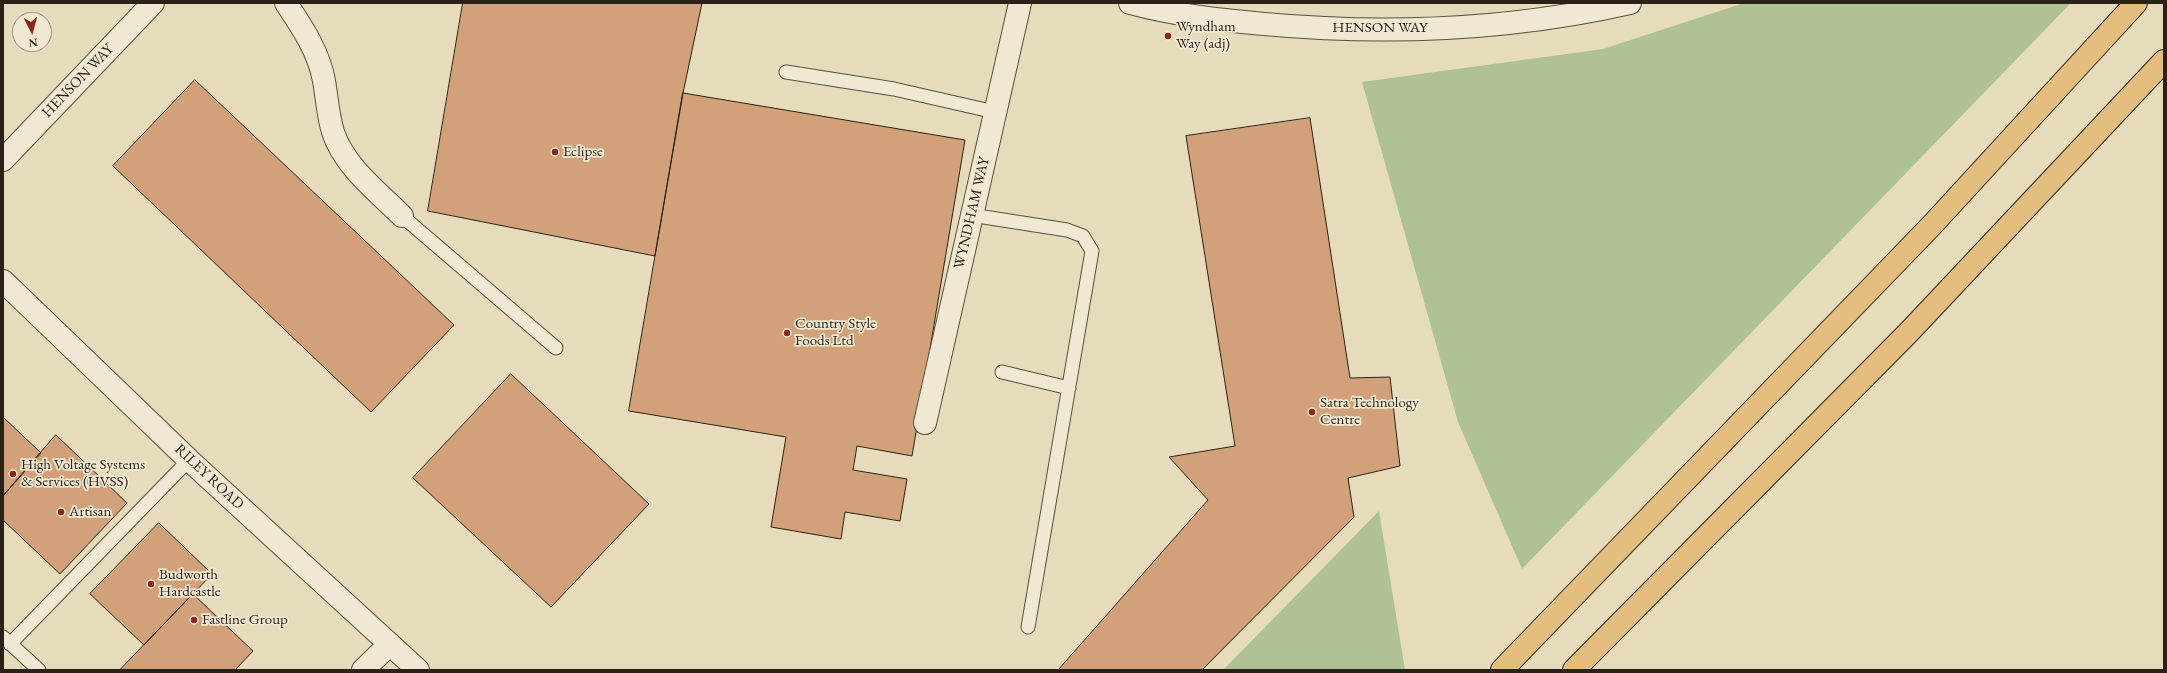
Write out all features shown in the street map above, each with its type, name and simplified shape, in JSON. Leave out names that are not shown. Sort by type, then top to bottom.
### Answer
[{"type":"highway","points":[[1502,670],[1932,225],[2136,3]]},
{"type":"highway","points":[[1574,670],[1909,332],[2164,61]]},
{"type":"street","name":"HENSON WAY","points":[[3,160],[153,3]]},
{"type":"street","points":[[286,3],[303,27],[314,49],[324,80],[333,133],[342,151],[361,176],[402,216]]},
{"type":"street","name":"WYNDHAM WAY","points":[[925,423],[1020,3]]},
{"type":"street","name":"HENSON WAY","points":[[1130,3],[1212,19],[1300,27],[1406,30],[1488,25],[1584,14],[1630,3]]},
{"type":"street","name":"RILEY ROAD","points":[[3,281],[189,460],[418,670]]},
{"type":"street","points":[[363,670],[390,644]]},
{"type":"lane","points":[[786,72],[894,89],[995,112]]},
{"type":"lane","points":[[971,215],[1067,230],[1083,236],[1092,251],[1028,627]]},
{"type":"lane","points":[[402,216],[556,348]]},
{"type":"lane","points":[[1002,372],[1069,388]]},
{"type":"lane","points":[[39,670],[7,640],[189,460]]},
{"type":"green space","points":[[1744,3],[2071,3],[1522,569],[1458,422],[1362,82],[1603,49]]},
{"type":"green space","points":[[1379,511],[1405,670],[1223,670]]},
{"type":"building","name":"Eclipse","points":[[463,3],[702,3],[683,93],[655,256],[428,211]]},
{"type":"building","points":[[195,80],[454,325],[371,412],[113,166]]},
{"type":"building","name":"Country Style Foods Ltd","points":[[683,93],[965,140],[912,456],[857,446],[853,470],[907,479],[900,521],[845,512],[841,539],[771,527],[786,437],[629,411]]},
{"type":"building","name":"Satra Technology Centre","points":[[1310,118],[1350,378],[1390,377],[1400,466],[1348,478],[1354,517],[1202,670],[1058,670],[1208,500],[1169,457],[1235,446],[1186,136]]},
{"type":"building","points":[[511,374],[649,504],[551,607],[413,478]]},
{"type":"building","name":"High Voltage Systems & Services (HVSS)","points":[[3,417],[41,453],[3,496]]},
{"type":"building","name":"Artisan","points":[[56,435],[127,503],[60,574],[3,520],[3,496]]},
{"type":"building","name":"Budworth Hardcastle","points":[[159,523],[212,574],[144,645],[90,594]]},
{"type":"building","name":"Fastline Group","points":[[193,594],[253,651],[235,670],[120,670]]},
{"type":"place","name":"Wyndham Way (adj)","points":[[1168,36]]},
{"type":"place","name":"Eclipse","points":[[555,152]]},
{"type":"place","name":"Country Style Foods Ltd","points":[[787,333]]},
{"type":"place","name":"Satra Technology Centre","points":[[1312,412]]},
{"type":"place","name":"High Voltage Systems & Services (HVSS)","points":[[13,474]]},
{"type":"place","name":"Artisan","points":[[61,512]]},
{"type":"place","name":"Budworth Hardcastle","points":[[151,584]]},
{"type":"place","name":"Fastline Group","points":[[194,620]]}]
